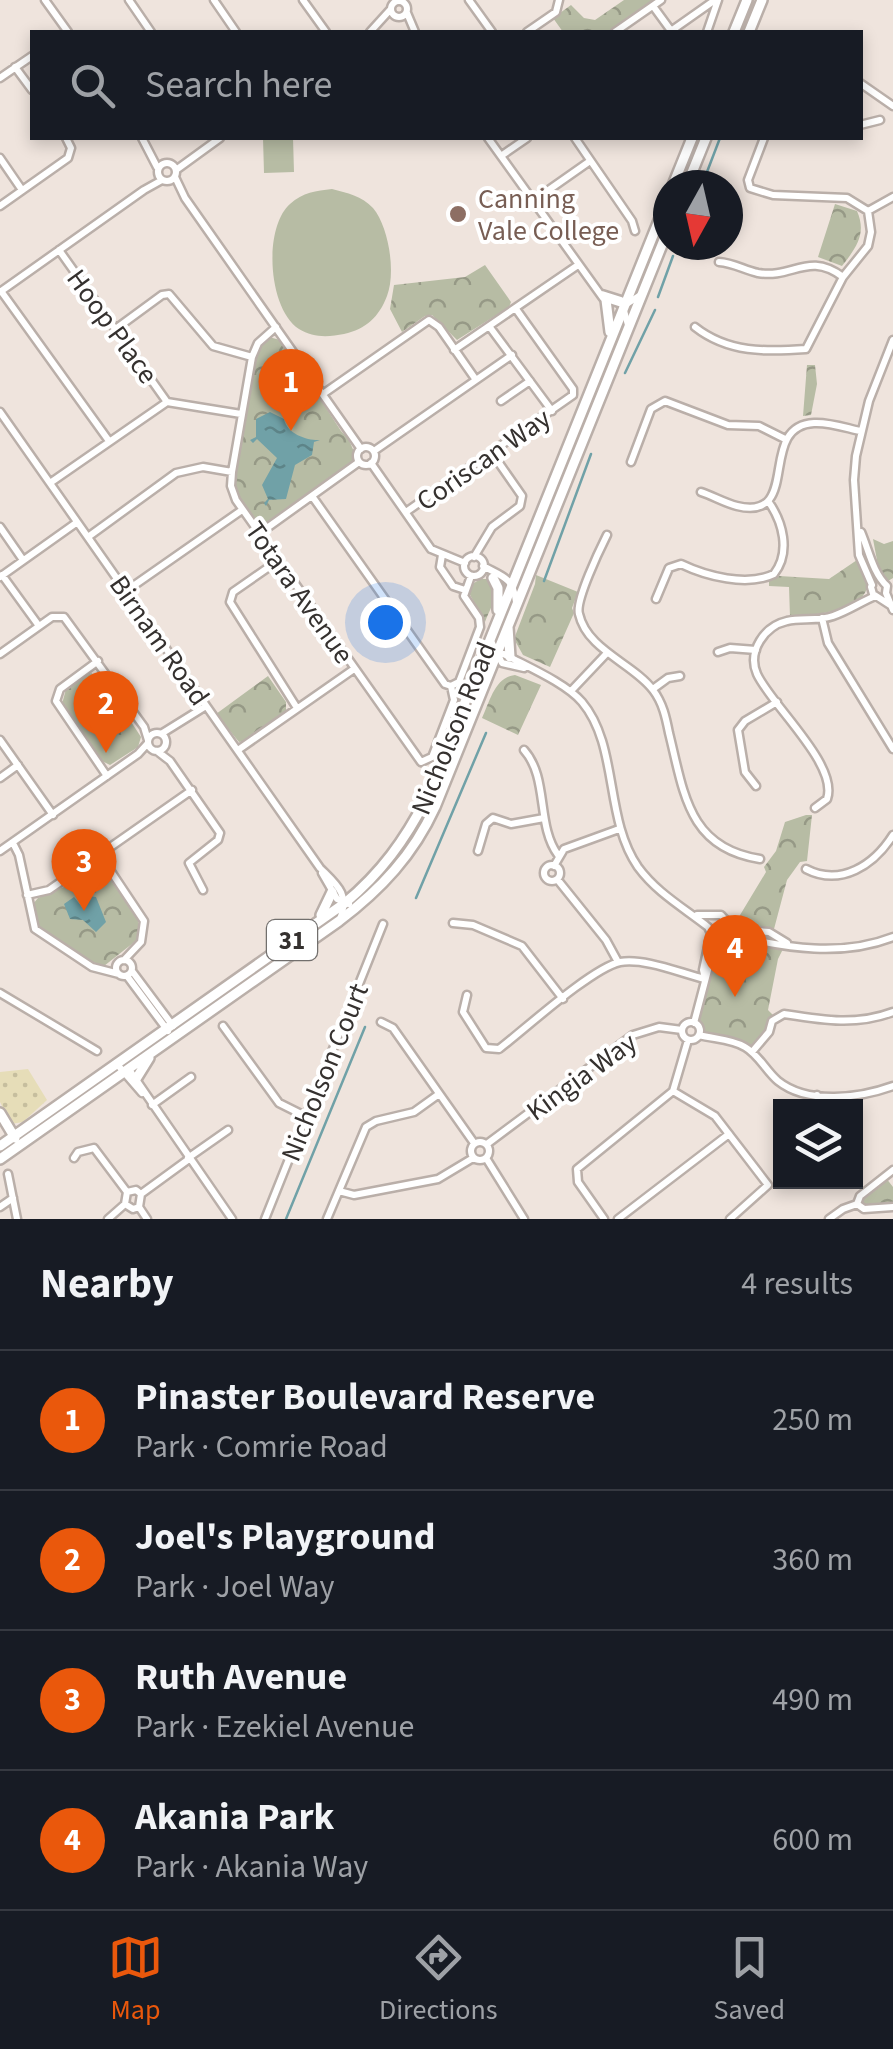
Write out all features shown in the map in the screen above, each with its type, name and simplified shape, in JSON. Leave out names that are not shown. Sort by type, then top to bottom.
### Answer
[{"type":"main road","points":[[735,30],[747,0]]},
{"type":"main road","points":[[751,30],[761,3]]},
{"type":"main road","points":[[761,3],[761,30]]},
{"type":"main road","points":[[679,170],[691,140]]},
{"type":"main road","points":[[692,170],[705,140]]},
{"type":"main road","name":"Nicholson Road","points":[[0,1159],[11,1143],[346,903],[374,877],[412,828],[653,236]]},
{"type":"main road","name":"Nicholson Road","points":[[172,1030],[339,921],[376,892],[418,840],[435,807],[655,260]]},
{"type":"main road","points":[[592,386],[594,370],[612,328],[603,297]]},
{"type":"main road","points":[[492,634],[499,597],[493,578]]},
{"type":"main road","points":[[508,624],[510,657]]},
{"type":"main road","points":[[251,968],[256,960],[324,913],[332,892]]},
{"type":"main road","points":[[136,1078],[146,1060],[167,1046],[172,1030]]},
{"type":"main road","points":[[0,1113],[11,1143]]},
{"type":"main road","points":[[0,1130],[11,1143]]},
{"type":"street","points":[[45,0],[67,30]]},
{"type":"street","points":[[129,0],[150,30]]},
{"type":"street","points":[[214,0],[235,30]]},
{"type":"street","points":[[303,0],[325,30]]},
{"type":"street","points":[[373,30],[398,7],[418,0]]},
{"type":"street","points":[[469,0],[491,30]]},
{"type":"street","points":[[529,30],[556,12],[559,0]]},
{"type":"street","points":[[618,30],[661,0]]},
{"type":"street","points":[[674,30],[716,0]]},
{"type":"street","points":[[708,30],[716,0]]},
{"type":"street","points":[[653,6],[670,30]]},
{"type":"street","points":[[398,7],[414,30]]},
{"type":"street","points":[[0,78],[30,57]]},
{"type":"street","points":[[15,67],[30,87]]},
{"type":"street","points":[[863,85],[892,102]]},
{"type":"street","points":[[863,124],[880,120]]},
{"type":"street","points":[[0,206],[68,158],[72,148],[67,140]]},
{"type":"street","points":[[144,140],[361,449]]},
{"type":"street","points":[[110,441],[1,291],[217,140]]},
{"type":"street","points":[[489,140],[603,297],[621,300],[628,326]]},
{"type":"street","points":[[500,156],[524,140]]},
{"type":"street","points":[[575,140],[635,231]]},
{"type":"street","points":[[695,327],[744,350],[806,349],[843,277],[868,246],[872,232],[868,211],[846,198],[773,195],[750,188],[748,180],[763,140]]},
{"type":"street","points":[[0,158],[22,190]]},
{"type":"street","points":[[533,200],[590,161]]},
{"type":"street","points":[[868,211],[893,197]]},
{"type":"street","name":"Hoop Place","points":[[58,250],[166,402]]},
{"type":"street","points":[[719,262],[775,274],[804,264],[819,264],[843,277]]},
{"type":"street","points":[[454,350],[578,265]]},
{"type":"street","points":[[625,306],[642,292]]},
{"type":"street","points":[[116,328],[169,294],[213,346],[252,357]]},
{"type":"street","name":"Coriscan Way","points":[[406,512],[573,395],[573,389],[516,309]]},
{"type":"street","points":[[324,394],[423,322],[434,322],[476,380]]},
{"type":"street","points":[[489,326],[552,412]]},
{"type":"street","name":"Totara Avenue","points":[[276,327],[258,342],[252,357],[232,472],[232,486],[242,510],[421,762],[434,752],[454,700],[451,686]]},
{"type":"street","points":[[891,608],[871,586],[860,560],[854,480],[860,431],[893,340]]},
{"type":"street","points":[[374,451],[512,355]]},
{"type":"street","points":[[501,401],[530,381]]},
{"type":"street","points":[[631,462],[650,409],[665,401],[728,425],[760,426],[785,439]]},
{"type":"street","points":[[50,483],[166,402],[242,414]]},
{"type":"street","name":"Birnam Road","points":[[0,412],[320,868],[344,894],[346,903]]},
{"type":"street","points":[[701,492],[748,508],[768,501],[776,490],[785,439],[794,429],[816,422],[860,431]]},
{"type":"street","points":[[360,462],[357,454],[367,447],[374,451],[376,458],[372,464]]},
{"type":"street","points":[[312,496],[444,684],[451,686],[458,682],[480,627],[480,618],[466,602],[465,590],[480,564],[481,548],[492,527],[520,506],[522,496],[492,453]]},
{"type":"street","points":[[260,533],[360,462],[372,464],[431,549],[507,576],[513,583],[516,604]]},
{"type":"street","points":[[88,537],[176,472],[203,468],[232,472]]},
{"type":"street","points":[[656,599],[669,568],[680,564],[706,576],[761,579],[774,574],[782,561],[784,538],[778,515],[768,501]]},
{"type":"street","points":[[126,590],[242,510]]},
{"type":"street","points":[[39,626],[1,576],[77,522]]},
{"type":"street","points":[[0,527],[23,560]]},
{"type":"street","points":[[815,808],[827,798],[828,781],[758,674],[756,650],[763,635],[780,623],[822,618],[880,595],[887,586],[880,580],[860,528]]},
{"type":"street","points":[[606,535],[578,609],[581,620],[607,653],[652,689],[662,705],[678,775],[698,825],[717,846],[760,859]]},
{"type":"street","points":[[442,555],[440,567],[454,586],[465,590]]},
{"type":"street","points":[[279,560],[233,592],[230,606],[297,708]]},
{"type":"street","points":[[464,563],[471,576]]},
{"type":"street","points":[[480,564],[493,578],[513,583],[529,572]]},
{"type":"street","points":[[855,604],[880,580]]},
{"type":"street","points":[[0,654],[52,618],[64,617],[220,832],[218,840],[189,863],[203,890]]},
{"type":"street","points":[[822,618],[828,643],[893,748]]},
{"type":"street","points":[[492,634],[495,654],[502,663],[525,668],[572,691],[596,726],[619,829],[638,867],[663,894],[715,933],[761,942],[836,950],[868,946],[893,936]]},
{"type":"street","points":[[718,652],[730,648],[756,650]]},
{"type":"street","points":[[572,691],[607,653]]},
{"type":"street","points":[[479,666],[495,654],[521,662],[525,668]]},
{"type":"street","points":[[98,661],[60,689],[56,701],[107,776]]},
{"type":"street","points":[[238,750],[354,669]]},
{"type":"street","points":[[652,689],[668,678],[680,676]]},
{"type":"street","points":[[756,786],[746,772],[738,730],[745,721],[778,702]]},
{"type":"street","points":[[0,851],[206,706]]},
{"type":"street","points":[[0,740],[53,815]]},
{"type":"street","points":[[524,750],[534,766],[544,818],[558,854]]},
{"type":"street","points":[[0,778],[18,764]]},
{"type":"street","points":[[27,895],[49,890],[192,790]]},
{"type":"street","points":[[478,851],[486,824],[492,818],[511,824],[544,818]]},
{"type":"street","points":[[618,962],[606,940],[558,879],[551,881],[545,877],[558,854],[577,842],[619,829]]},
{"type":"street","points":[[806,869],[826,876],[851,872],[874,860],[893,834]]},
{"type":"street","points":[[14,842],[35,928],[92,967],[125,968]]},
{"type":"street","points":[[100,855],[144,920],[141,942],[125,968]]},
{"type":"street","name":"Birnam Road","points":[[320,868],[337,899],[346,903]]},
{"type":"street","points":[[339,921],[346,903],[355,904],[397,868]]},
{"type":"street","points":[[691,913],[724,916],[730,926],[739,930],[769,932],[787,943]]},
{"type":"street","points":[[694,1023],[705,980],[703,970],[715,933],[712,917]]},
{"type":"street","points":[[453,923],[473,925],[522,946],[563,999]]},
{"type":"street","name":"Nicholson Court","points":[[265,1219],[383,924]]},
{"type":"street","points":[[715,933],[730,926]]},
{"type":"street","points":[[467,995],[463,1012],[486,1048],[499,1049],[618,962],[642,963],[705,980]]},
{"type":"street","points":[[125,968],[172,1030]]},
{"type":"street","points":[[0,992],[98,1051]]},
{"type":"street","points":[[752,1052],[769,1032],[772,1021],[784,1014],[859,1022],[893,1012]]},
{"type":"street","points":[[381,1022],[393,1028],[474,1143],[486,1144],[486,1158]]},
{"type":"street","points":[[604,1219],[578,1182],[576,1172],[580,1163],[673,1092],[688,1040],[682,1030],[686,1024],[694,1023],[699,1027],[699,1035]]},
{"type":"street","points":[[223,1026],[278,1103],[308,1116]]},
{"type":"street","name":"Kingia Way","points":[[486,1144],[633,1035],[659,1027],[682,1030]]},
{"type":"street","points":[[688,1040],[699,1035],[728,1041],[752,1052],[790,1089],[817,1096],[872,1093],[893,1086]]},
{"type":"street","points":[[122,1066],[136,1078],[143,1094]]},
{"type":"street","points":[[122,1066],[232,1219]]},
{"type":"street","points":[[151,1105],[192,1077]]},
{"type":"street","points":[[673,1092],[710,1112],[768,1185]]},
{"type":"street","points":[[328,1219],[366,1127],[414,1112],[439,1094]]},
{"type":"street","points":[[147,1219],[139,1207],[141,1194],[228,1130]]},
{"type":"street","points":[[618,1219],[730,1134]]},
{"type":"street","points":[[473,1158],[470,1148],[474,1143]]},
{"type":"street","points":[[74,1158],[78,1152],[94,1148],[127,1192],[125,1204],[108,1219]]},
{"type":"street","points":[[339,1190],[354,1195],[438,1179],[473,1158],[486,1158]]},
{"type":"street","points":[[486,1158],[524,1219]]},
{"type":"street","points":[[830,1219],[857,1204],[860,1196],[893,1170]]},
{"type":"street","points":[[8,1174],[16,1219]]},
{"type":"street","points":[[730,1219],[773,1184]]},
{"type":"street","points":[[127,1192],[136,1190],[141,1194]]},
{"type":"street","points":[[0,1206],[13,1198]]},
{"type":"street","points":[[125,1204],[139,1207]]},
{"type":"street","points":[[857,1204],[864,1209],[893,1207]]},
{"type":"green space","points":[[624,0],[657,0],[614,30],[562,30],[553,18],[571,5],[584,18],[595,20]]},
{"type":"green space","points":[[263,140],[293,140],[294,172],[264,173]]},
{"type":"green space","points":[[332,189],[359,198],[379,216],[387,238],[391,275],[384,303],[371,321],[352,332],[321,336],[304,332],[289,319],[275,287],[273,249],[281,215],[290,204],[315,191]]},
{"type":"green space","points":[[835,204],[857,211],[861,227],[856,247],[842,266],[818,257]]},
{"type":"green space","points":[[485,265],[511,302],[509,307],[457,340],[432,315],[402,332],[390,309],[394,285],[465,277]]},
{"type":"green space","points":[[269,337],[280,340],[348,438],[356,456],[351,464],[263,525],[247,514],[240,502],[234,470],[254,359]]},
{"type":"green space","points":[[807,365],[815,365],[817,384],[811,415],[803,416]]},
{"type":"green space","points":[[873,539],[884,544],[893,541],[893,578],[888,581],[879,571]]},
{"type":"green space","points":[[857,560],[867,582],[866,592],[849,606],[836,610],[790,617],[789,587],[769,586],[769,581],[779,576],[829,579]]},
{"type":"green space","points":[[536,575],[578,592],[574,613],[550,667],[523,655],[514,639]]},
{"type":"green space","points":[[487,579],[495,595],[485,622],[469,593],[472,584]]},
{"type":"green space","points":[[91,673],[103,679],[141,737],[138,747],[110,765],[98,759],[62,704],[66,689]]},
{"type":"green space","points":[[515,675],[541,685],[518,735],[482,718],[498,685]]},
{"type":"green space","points":[[268,676],[286,702],[286,713],[239,742],[216,714]]},
{"type":"green space","points":[[812,815],[807,861],[800,862],[787,880],[774,929],[778,941],[731,930],[766,872],[764,867],[776,851],[785,822]]},
{"type":"green space","points":[[94,866],[101,867],[139,920],[137,940],[104,966],[45,933],[37,922],[33,904]]},
{"type":"green space","points":[[729,933],[784,947],[768,1010],[774,1016],[753,1051],[700,1035],[695,1022],[718,937]]},
{"type":"green space","points":[[886,1178],[893,1187],[893,1205],[861,1204],[862,1197]]},
{"type":"sand","points":[[28,1069],[47,1100],[23,1122],[11,1124],[0,1102],[0,1072]]},
{"type":"water","points":[[270,412],[284,419],[294,433],[320,440],[314,442],[312,455],[295,465],[286,499],[269,500],[266,506],[268,499],[262,485],[277,458],[257,439],[253,443],[250,440],[256,437],[256,419]]},
{"type":"water","points":[[87,896],[96,897],[106,922],[96,932],[83,920],[70,919],[64,904],[74,897],[82,907]]},
{"type":"waterway","points":[[708,170],[719,140]]},
{"type":"waterway","points":[[658,297],[672,260]]},
{"type":"waterway","points":[[625,373],[655,310]]},
{"type":"waterway","points":[[544,581],[591,454]]},
{"type":"waterway","points":[[416,898],[486,733]]},
{"type":"waterway","points":[[286,1219],[365,1027]]},
{"type":"place","name":"Canning Vale College","points":[[458,214]]},
{"type":"place","name":"Pinaster Boulevard Reserve","points":[[291,431]]},
{"type":"place","name":"Joel's Playground","points":[[106,753]]},
{"type":"place","name":"Ruth Avenue","points":[[84,911]]},
{"type":"place","name":"Akania Park","points":[[735,997]]}]
